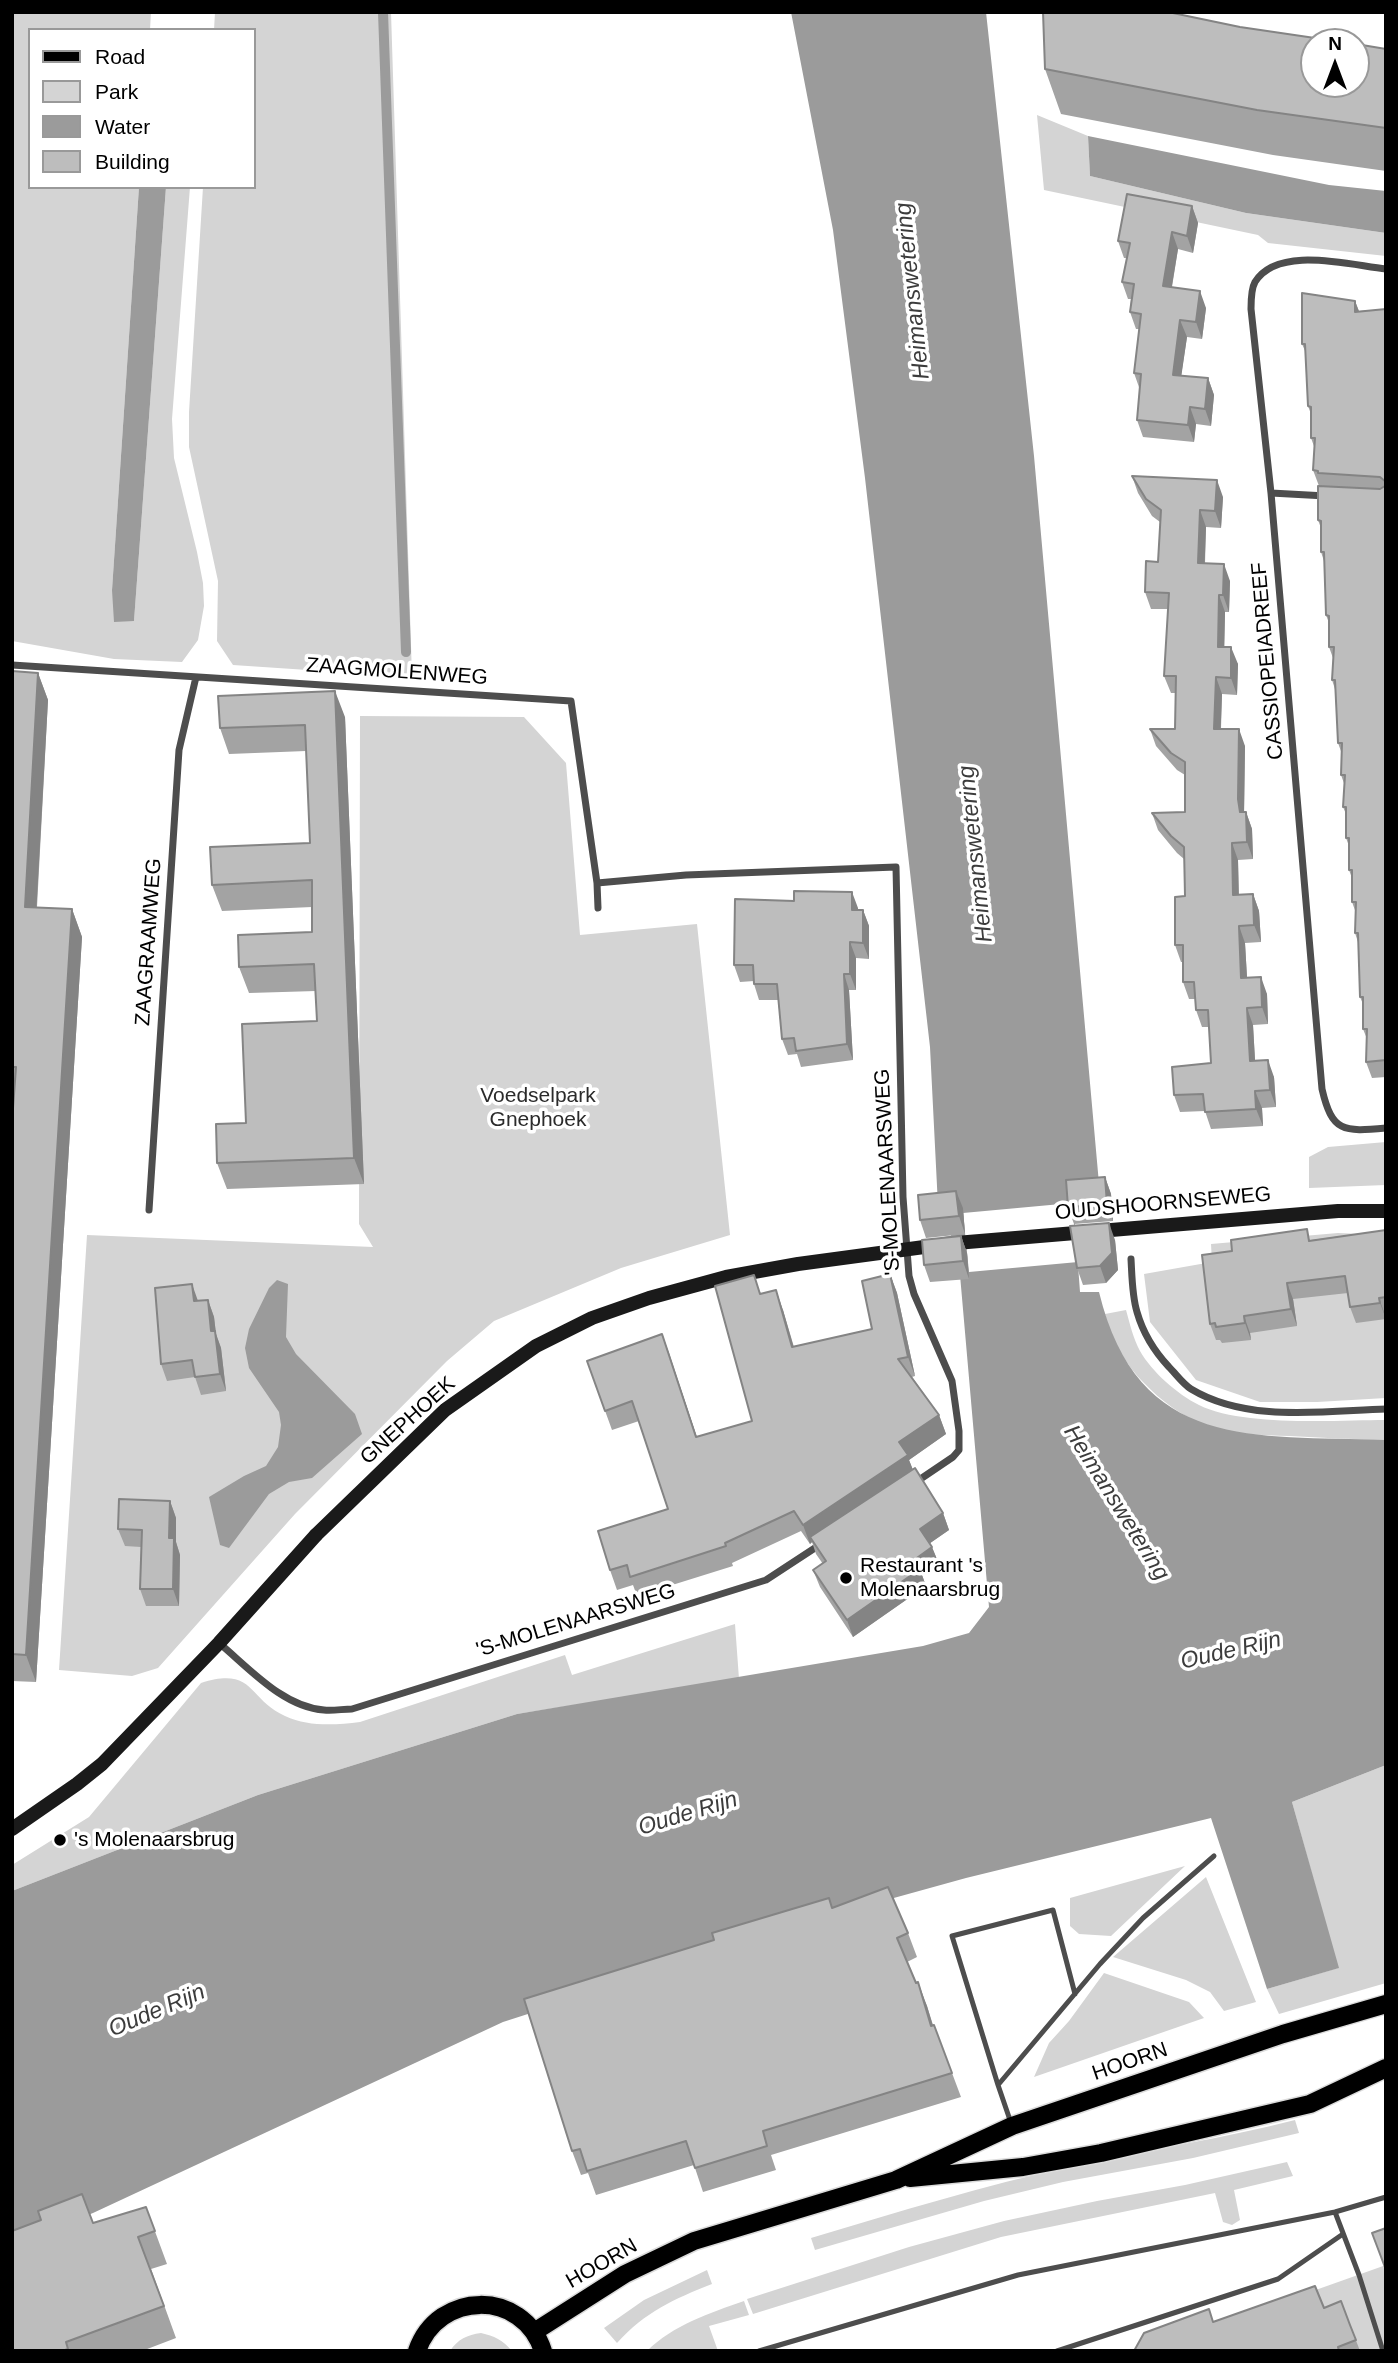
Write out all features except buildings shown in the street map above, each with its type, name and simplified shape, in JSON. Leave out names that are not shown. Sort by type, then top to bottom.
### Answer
[{"type":"main road","name":"HOORN","points":[[534,2332],[625,2274],[694,2241],[896,2180],[1012,2126],[1283,2034],[1386,2004]]},
{"type":"main road","name":"HOORN","points":[[896,2180],[1023,2167],[1114,2150],[1310,2104],[1386,2068]]},
{"type":"main road","points":[[417,2351],[432,2325],[453,2310],[479,2304],[504,2309],[526,2322],[543,2351]]},
{"type":"street","name":"CASSIOPEIADREEF","points":[[1386,269],[1294,259],[1267,267],[1253,284],[1251,309],[1271,493],[1322,1089],[1328,1115],[1343,1127],[1364,1130],[1386,1128]]},
{"type":"street","points":[[1271,493],[1335,496]]},
{"type":"street","name":"ZAAGMOLENWEG","points":[[12,665],[571,701],[597,883],[598,908]]},
{"type":"street","name":"ZAAGRAAMWEG","points":[[149,1210],[179,750],[196,677]]},
{"type":"street","name":"'S-MOLENAARSWEG","points":[[597,883],[686,875],[896,867],[903,1197],[909,1276],[914,1294],[952,1381],[959,1431],[959,1450],[953,1457],[906,1488]]},
{"type":"street","name":"OUDSHOORNSEWEG","points":[[944,1244],[1325,1212],[1386,1211]]},
{"type":"street","name":"GNEPHOEK","points":[[12,1829],[102,1764],[219,1643],[316,1535],[445,1410],[536,1346],[592,1318],[649,1298],[726,1277],[824,1260],[944,1244]]},
{"type":"street","points":[[1130,1259],[1136,1310],[1144,1332],[1156,1353],[1190,1388],[1224,1404],[1258,1410],[1386,1409]]},
{"type":"street","name":"'S-MOLENAARSWEG","points":[[219,1643],[279,1693],[298,1704],[324,1710],[352,1709],[766,1580],[825,1542]]},
{"type":"lane","points":[[998,2085],[1143,1918],[1214,1856]]},
{"type":"lane","points":[[1012,2126],[952,1936],[1053,1910],[1076,1994]]},
{"type":"lane","points":[[759,2351],[1018,2275],[1335,2212],[1386,2197]]},
{"type":"lane","points":[[1335,2212],[1359,2275],[1383,2351]]},
{"type":"lane","points":[[1056,2351],[1278,2278],[1343,2234]]},
{"type":"green space","points":[[12,12],[151,12],[150,28],[28,28],[28,189],[139,189],[112,590],[134,621],[166,189],[190,189],[172,419],[174,458],[203,583],[204,606],[198,640],[182,662],[114,659],[12,641]]},
{"type":"green space","points":[[215,12],[391,12],[412,677],[233,665],[217,641],[218,581],[189,447],[203,189],[256,189],[256,28],[214,28]]},
{"type":"green space","points":[[1037,115],[1088,136],[1090,176],[1246,213],[1386,233],[1386,256],[1268,243],[1258,235],[1044,190]]},
{"type":"green space","name":"Voedselpark Gnephoek","points":[[360,716],[524,717],[566,763],[580,935],[697,924],[730,1235],[621,1268],[494,1321],[447,1361],[295,1514],[158,1668],[132,1676],[59,1670],[87,1235],[373,1247],[359,1224]]},
{"type":"green space","points":[[1386,1142],[1386,1185],[1309,1188],[1309,1157],[1328,1147]]},
{"type":"green space","points":[[1338,1233],[1386,1235],[1386,1398],[1260,1402],[1196,1380],[1150,1322],[1144,1274],[1212,1262],[1211,1244]]},
{"type":"green space","points":[[1126,1310],[1135,1341],[1151,1367],[1182,1395],[1199,1405],[1240,1417],[1264,1419],[1386,1420],[1386,1440],[1247,1434],[1215,1428],[1180,1413],[1157,1396],[1137,1376],[1115,1342],[1105,1314]]},
{"type":"green space","points":[[735,1624],[739,1679],[517,1714],[258,1795],[12,1891],[12,1865],[89,1817],[201,1683],[232,1679],[242,1682],[273,1709],[294,1720],[322,1724],[351,1723],[565,1655],[572,1675]]},
{"type":"green space","points":[[1386,1765],[1386,1983],[1279,2014],[1267,1989],[1338,1968],[1292,1802]]},
{"type":"green space","points":[[1185,1866],[1111,1936],[1079,1934],[1070,1926],[1070,1898]]},
{"type":"green space","points":[[1206,1877],[1256,2002],[1224,2011],[1210,1992],[1186,1980],[1113,1957]]},
{"type":"green space","points":[[1104,1973],[1189,2002],[1204,2018],[1034,2077],[1049,2043],[1069,2021]]},
{"type":"green space","points":[[1295,2120],[1299,2133],[984,2201],[815,2250],[811,2238],[1041,2173]]},
{"type":"green space","points":[[1287,2162],[1293,2176],[1234,2190],[1240,2220],[1232,2225],[1223,2222],[1215,2193],[1001,2237],[753,2314],[747,2299],[909,2247],[1004,2221]]},
{"type":"green space","points":[[1386,2265],[1386,2351],[1144,2351]]},
{"type":"green space","points":[[707,2270],[712,2284],[661,2308],[638,2323],[617,2343],[604,2328],[644,2300]]},
{"type":"green space","points":[[744,2301],[749,2315],[709,2326],[718,2351],[647,2351],[680,2327]]},
{"type":"green space","points":[[481,2333],[498,2339],[512,2351],[450,2351],[463,2338]]},
{"type":"water","points":[[791,12],[986,12],[1034,456],[1100,1195],[1073,1198],[1080,1292],[1099,1292],[1117,1344],[1142,1382],[1172,1408],[1207,1424],[1247,1433],[1386,1440],[1386,1765],[1292,1802],[1339,1968],[1267,1989],[1211,1818],[966,1878],[854,1909],[503,2022],[93,2213],[12,2245],[12,1891],[258,1795],[517,1714],[923,1646],[969,1633],[989,1607],[958,1252],[938,1206],[930,1047],[865,478],[833,230]]},
{"type":"water","points":[[1088,136],[1329,185],[1386,191],[1386,233],[1246,213],[1090,176]]},
{"type":"water","points":[[139,189],[166,189],[134,621],[114,622],[112,590]]},
{"type":"water","points":[[277,1280],[288,1284],[286,1337],[296,1354],[355,1414],[362,1434],[312,1478],[289,1482],[269,1494],[229,1548],[220,1545],[209,1497],[266,1466],[278,1447],[281,1425],[279,1412],[249,1368],[245,1348],[249,1329],[269,1288]]},
{"type":"pier","points":[[1072,1203],[1078,1262],[969,1272],[963,1213]]},
{"type":"waterway","points":[[383,12],[406,652]]},
{"type":"place","name":"Restaurant 's Molenaarsbrug","points":[[846,1578]]},
{"type":"place","name":"'s Molenaarsbrug","points":[[60,1840]]},
{"type":"water label","name":"Heimanswetering","points":[[913,291]]},
{"type":"water label","name":"Heimanswetering","points":[[976,854]]},
{"type":"water label","name":"Heimanswetering","points":[[1116,1503]]},
{"type":"water label","name":"Oude Rijn","points":[[1231,1651]]},
{"type":"water label","name":"Oude Rijn","points":[[688,1814]]},
{"type":"water label","name":"Oude Rijn","points":[[157,2011]]}]
